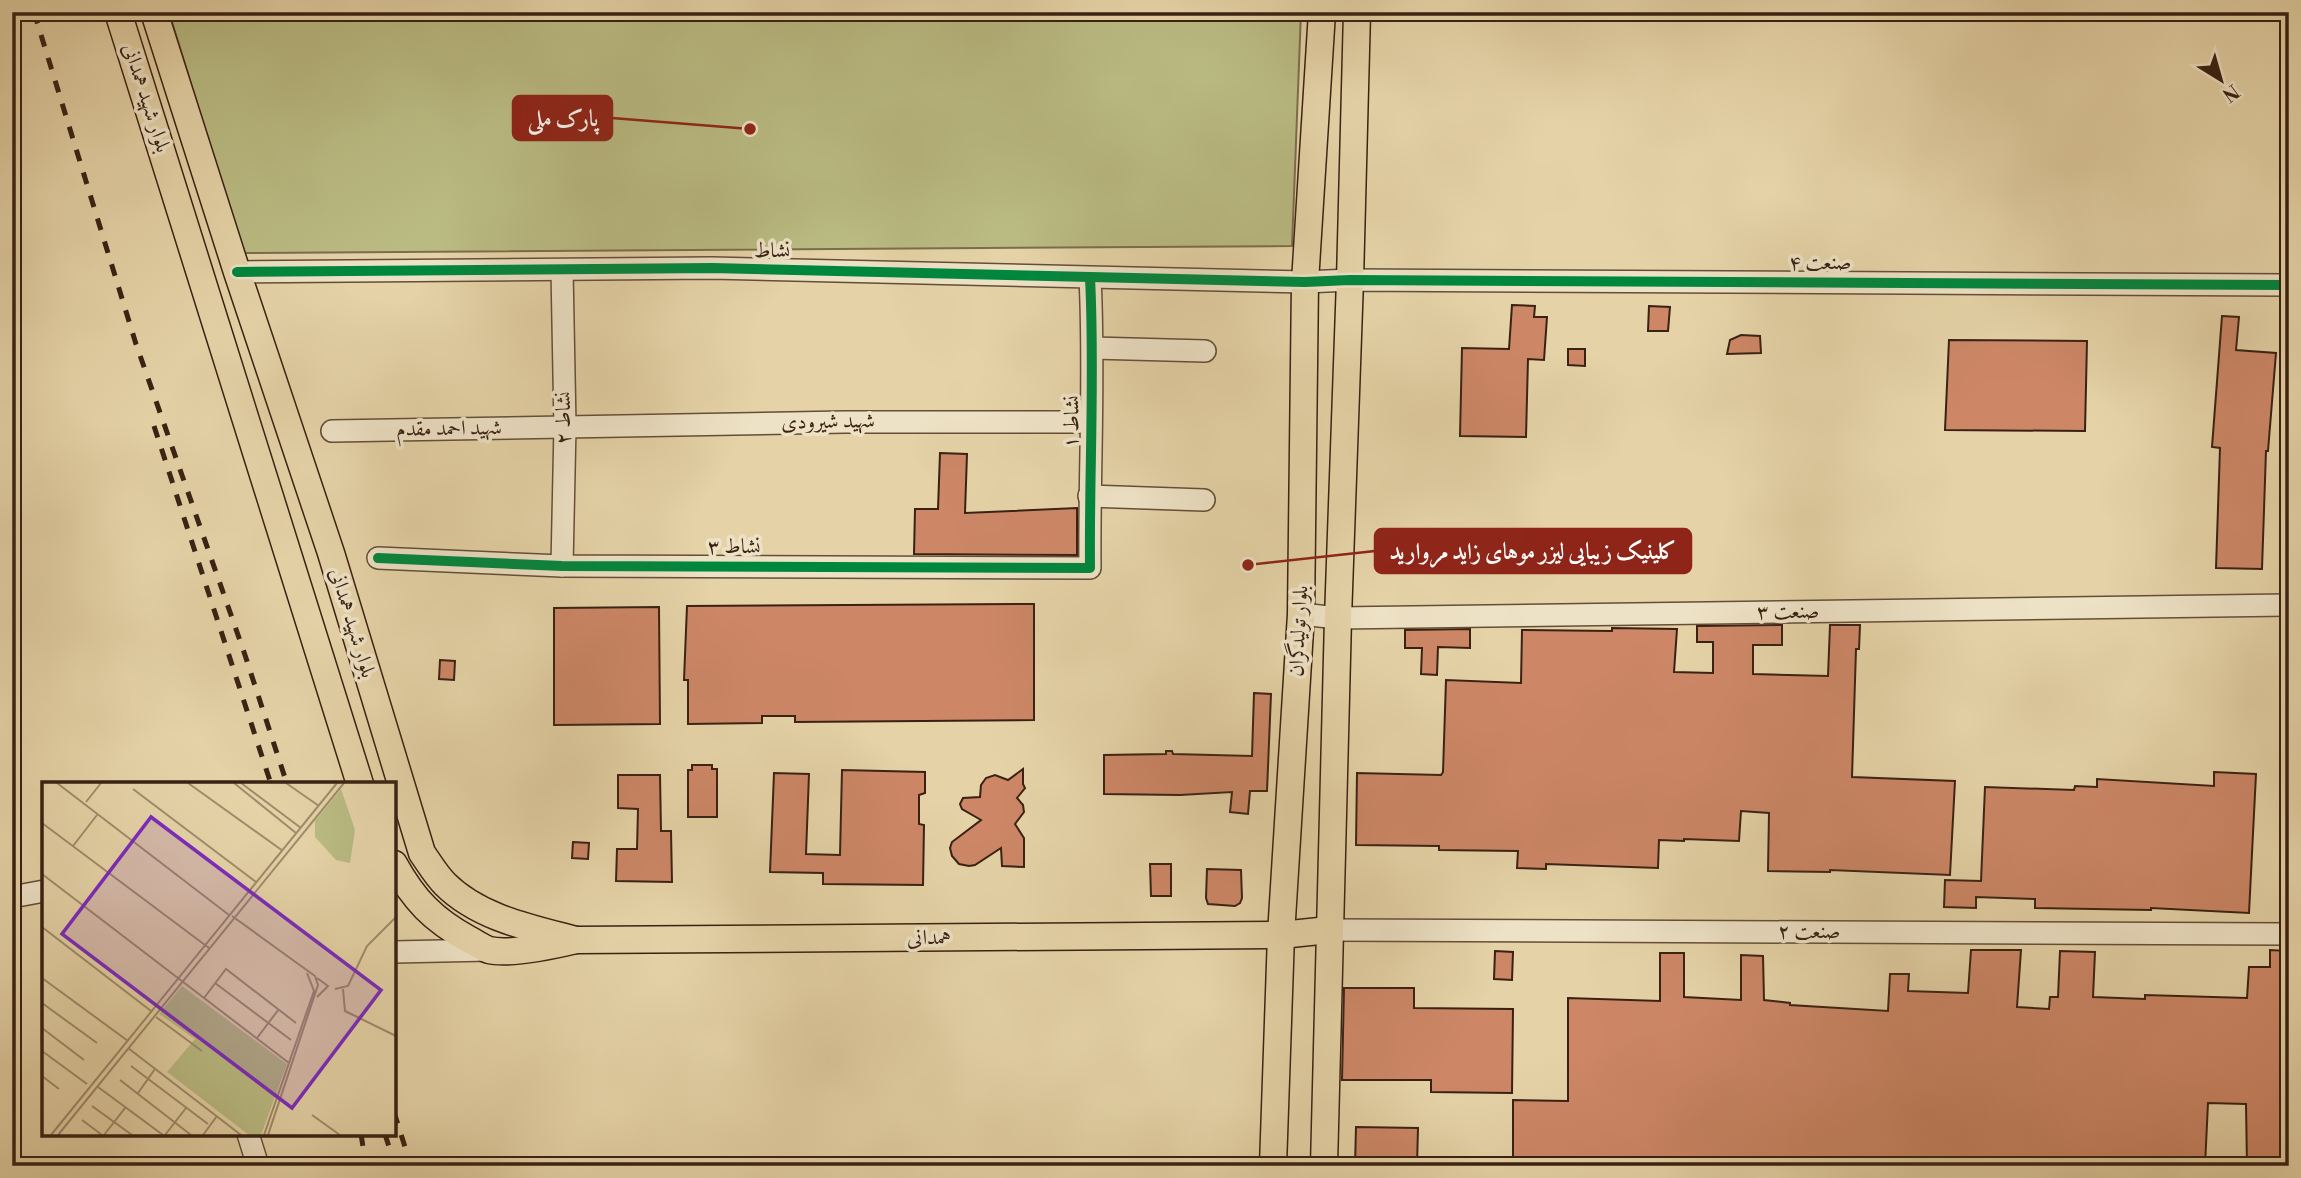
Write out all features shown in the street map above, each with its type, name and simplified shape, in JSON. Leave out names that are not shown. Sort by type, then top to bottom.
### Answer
[{"type":"main road","name":"بلوار شهید همدانی","points":[[118,12],[359,782]]},
{"type":"main road","name":"بلوار شهید همدانی","points":[[154,12],[237,272],[331,552],[422,853],[445,884],[478,908],[522,925],[576,940]]},
{"type":"main road","name":"بلوار تولیدگران","points":[[1273,1166],[1281,935],[1301,614],[1305,282],[1322,12]]},
{"type":"main road","name":"بلوار تولیدگران","points":[[1324,1166],[1357,12]]},
{"type":"main road","points":[[309,618],[346,607]]},
{"type":"main road","points":[[396,868],[407,888],[445,927],[489,950],[537,949],[576,940]]},
{"type":"main road","name":"همدانی","points":[[576,940],[1281,935],[1329,930]]},
{"type":"street","name":"نشاط","points":[[237,272],[712,268],[1305,282]]},
{"type":"street","name":"نشاط ۲","points":[[562,270],[565,426],[562,566]]},
{"type":"street","name":"نشاط ۱","points":[[1090,278],[1093,348],[1090,568]]},
{"type":"street","name":"صنعت ۴","points":[[1305,282],[1350,280],[2289,285]]},
{"type":"street","points":[[1093,348],[1205,351]]},
{"type":"street","name":"شهید شیرودی","points":[[565,426],[1091,422]]},
{"type":"street","name":"شهید احمد مقدم","points":[[332,431],[565,426]]},
{"type":"street","points":[[1089,496],[1204,500]]},
{"type":"street","name":"نشاط ۳","points":[[378,558],[562,566],[1090,568]]},
{"type":"street","name":"صنعت ۳","points":[[1301,614],[1338,618],[2289,605]]},
{"type":"street","points":[[12,897],[42,891]]},
{"type":"street","name":"صنعت ۲","points":[[1329,930],[2289,934]]},
{"type":"street","points":[[396,952],[489,950]]},
{"type":"street","points":[[249,1136],[258,1166]]},
{"type":"green space","points":[[169,12],[1301,12],[1292,246],[243,253]]},
{"type":"building","points":[[1512,305],[1535,306],[1534,317],[1547,317],[1544,360],[1528,359],[1526,437],[1460,436],[1462,348],[1509,349]]},
{"type":"building","points":[[1649,306],[1670,307],[1668,331],[1648,331]]},
{"type":"building","points":[[2222,316],[2239,317],[2236,350],[2276,353],[2266,451],[2262,569],[2216,568],[2220,448],[2212,447]]},
{"type":"building","points":[[1741,335],[1760,336],[1761,353],[1727,354],[1730,340]]},
{"type":"building","points":[[1949,340],[2087,341],[2085,431],[1945,430]]},
{"type":"building","points":[[1568,349],[1585,349],[1585,366],[1568,365]]},
{"type":"building","points":[[940,453],[967,454],[965,513],[1077,508],[1077,555],[914,554],[915,509],[938,509]]},
{"type":"building","points":[[1034,604],[1034,720],[795,722],[795,716],[762,716],[762,723],[688,724],[688,680],[684,680],[687,606]]},
{"type":"building","points":[[659,607],[660,724],[554,725],[554,608]]},
{"type":"building","points":[[1782,625],[1782,645],[1753,645],[1753,674],[1828,676],[1830,625],[1860,625],[1859,649],[1856,649],[1852,777],[1955,781],[1950,875],[1830,870],[1768,871],[1769,813],[1741,811],[1739,841],[1659,840],[1658,868],[1546,864],[1546,869],[1517,868],[1518,851],[1356,845],[1357,773],[1441,775],[1446,680],[1521,683],[1522,630],[1677,629],[1674,672],[1713,673],[1713,642],[1697,642],[1697,626]]},
{"type":"building","points":[[1470,629],[1470,648],[1438,647],[1437,675],[1421,674],[1422,648],[1405,648],[1405,630]]},
{"type":"building","points":[[440,660],[455,661],[454,680],[439,679]]},
{"type":"building","points":[[1254,693],[1271,694],[1267,791],[1250,791],[1248,814],[1230,812],[1232,792],[1180,795],[1104,794],[1104,755],[1166,754],[1166,751],[1172,751],[1173,754],[1252,756]]},
{"type":"building","points":[[692,765],[712,765],[712,769],[717,769],[717,817],[688,817],[688,770],[692,770]]},
{"type":"building","points":[[1023,769],[1025,788],[1017,798],[1023,805],[1024,812],[1015,824],[1024,838],[1024,867],[1002,866],[1001,848],[975,865],[959,864],[952,856],[952,842],[981,820],[962,809],[960,804],[963,798],[980,797],[981,785],[986,778],[995,775],[1008,780]]},
{"type":"building","points":[[842,770],[925,772],[925,793],[919,795],[919,824],[924,825],[923,885],[823,884],[823,873],[770,872],[774,773],[809,774],[806,854],[840,855]]},
{"type":"building","points":[[2214,772],[2256,774],[2249,913],[2151,908],[2035,908],[2035,899],[1976,897],[1976,908],[1944,907],[1945,880],[1981,881],[1985,787],[2074,790],[2075,786],[2097,787],[2097,779],[2214,786]]},
{"type":"building","points":[[618,775],[660,775],[661,831],[671,831],[672,882],[616,881],[617,849],[637,849],[638,809],[618,808]]},
{"type":"building","points":[[573,842],[589,843],[588,859],[572,858]]},
{"type":"building","points":[[1150,864],[1171,864],[1171,896],[1151,896]]},
{"type":"building","points":[[1207,869],[1241,870],[1240,903],[1235,906],[1208,904]]},
{"type":"building","points":[[1971,950],[2021,950],[2017,1007],[2049,1009],[2050,997],[2058,997],[2060,951],[2095,952],[2093,997],[2145,999],[2145,995],[2247,998],[2249,967],[2270,967],[2270,950],[2289,951],[2289,1166],[2247,1166],[2246,1104],[2208,1103],[2205,1166],[1909,1166],[1909,1160],[1878,1158],[1877,1166],[1513,1166],[1513,1100],[1568,1101],[1568,998],[1660,1001],[1660,953],[1684,953],[1684,997],[1741,1000],[1741,955],[1763,956],[1764,1000],[1790,1005],[1888,1011],[1890,974],[1909,974],[1908,991],[1968,993]]},
{"type":"building","points":[[1495,951],[1513,952],[1512,980],[1494,979]]},
{"type":"building","points":[[1344,988],[1414,988],[1414,1008],[1513,1009],[1512,1093],[1431,1092],[1431,1080],[1342,1080]]},
{"type":"building","points":[[1356,1127],[1418,1128],[1417,1166],[1355,1166]]},
{"type":"railway","points":[[34,12],[136,344],[244,652],[286,782]]},
{"type":"railway","points":[[154,426],[270,782]]},
{"type":"railway","points":[[396,1118],[411,1166]]},
{"type":"railway","points":[[361,1136],[366,1166]]},
{"type":"railway","points":[[386,1136],[395,1166]]},
{"type":"cycle path","points":[[237,272],[712,268],[1305,282],[1350,280],[2289,285]]},
{"type":"cycle path","points":[[378,558],[562,566],[1090,568],[1090,278]]},
{"type":"place","name":"پارک ملی","points":[[750,129]]},
{"type":"place","name":"کلینیک زیبایی لیزر موهای زاید مروارید","points":[[1248,565]]}]
